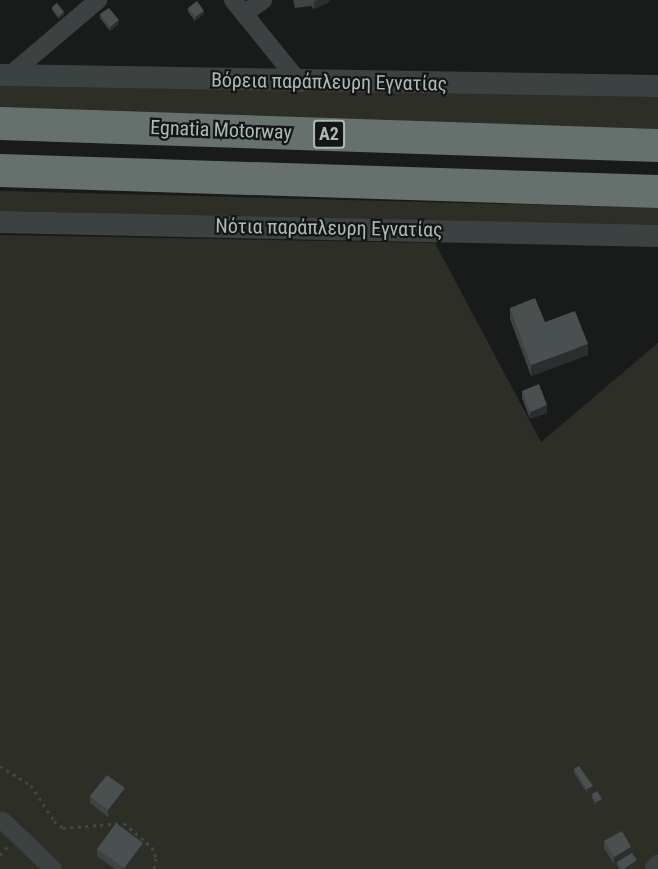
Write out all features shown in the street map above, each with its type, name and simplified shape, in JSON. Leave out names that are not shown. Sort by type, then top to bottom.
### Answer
[{"type":"highway","name":"Egnatia Motorway","points":[[0,123],[658,145]]},
{"type":"highway","points":[[0,170],[658,191]]},
{"type":"street","points":[[5,75],[98,0]]},
{"type":"street","points":[[263,0],[239,7],[300,82]]},
{"type":"street","name":"Βόρεια παράπλευρη Εγνατίας","points":[[5,75],[300,82],[658,86]]},
{"type":"street","name":"Νότια παράπλευρη Εγνατίας","points":[[0,222],[658,236]]},
{"type":"street","points":[[3,821],[53,869]]},
{"type":"path","points":[[0,766],[31,785],[54,821],[63,828],[124,823],[152,847],[156,858],[154,869]]},
{"type":"shaded area","points":[[0,86],[658,95],[658,129],[0,109]]},
{"type":"shaded area","points":[[0,191],[658,208],[658,228],[0,211]]},
{"type":"shaded area","points":[[0,235],[435,243],[541,442],[658,343],[658,869],[0,869]]},
{"type":"building","points":[[197,1],[204,11],[195,17],[188,8]]},
{"type":"building","points":[[57,3],[64,12],[59,16],[52,7]]},
{"type":"building","points":[[109,8],[119,20],[110,27],[100,14]]},
{"type":"building","points":[[535,298],[545,322],[575,311],[588,344],[531,365],[510,308]]},
{"type":"building","points":[[539,384],[547,405],[530,412],[522,391]]},
{"type":"building","points":[[579,766],[593,786],[587,789],[574,769]]},
{"type":"building","points":[[107,775],[125,788],[108,810],[90,796]]},
{"type":"building","points":[[597,791],[602,799],[596,802],[592,794]]},
{"type":"building","points":[[116,823],[143,843],[124,868],[97,849]]},
{"type":"building","points":[[622,831],[631,847],[614,857],[604,841]]},
{"type":"building","points":[[632,853],[637,860],[621,869],[617,862]]}]
